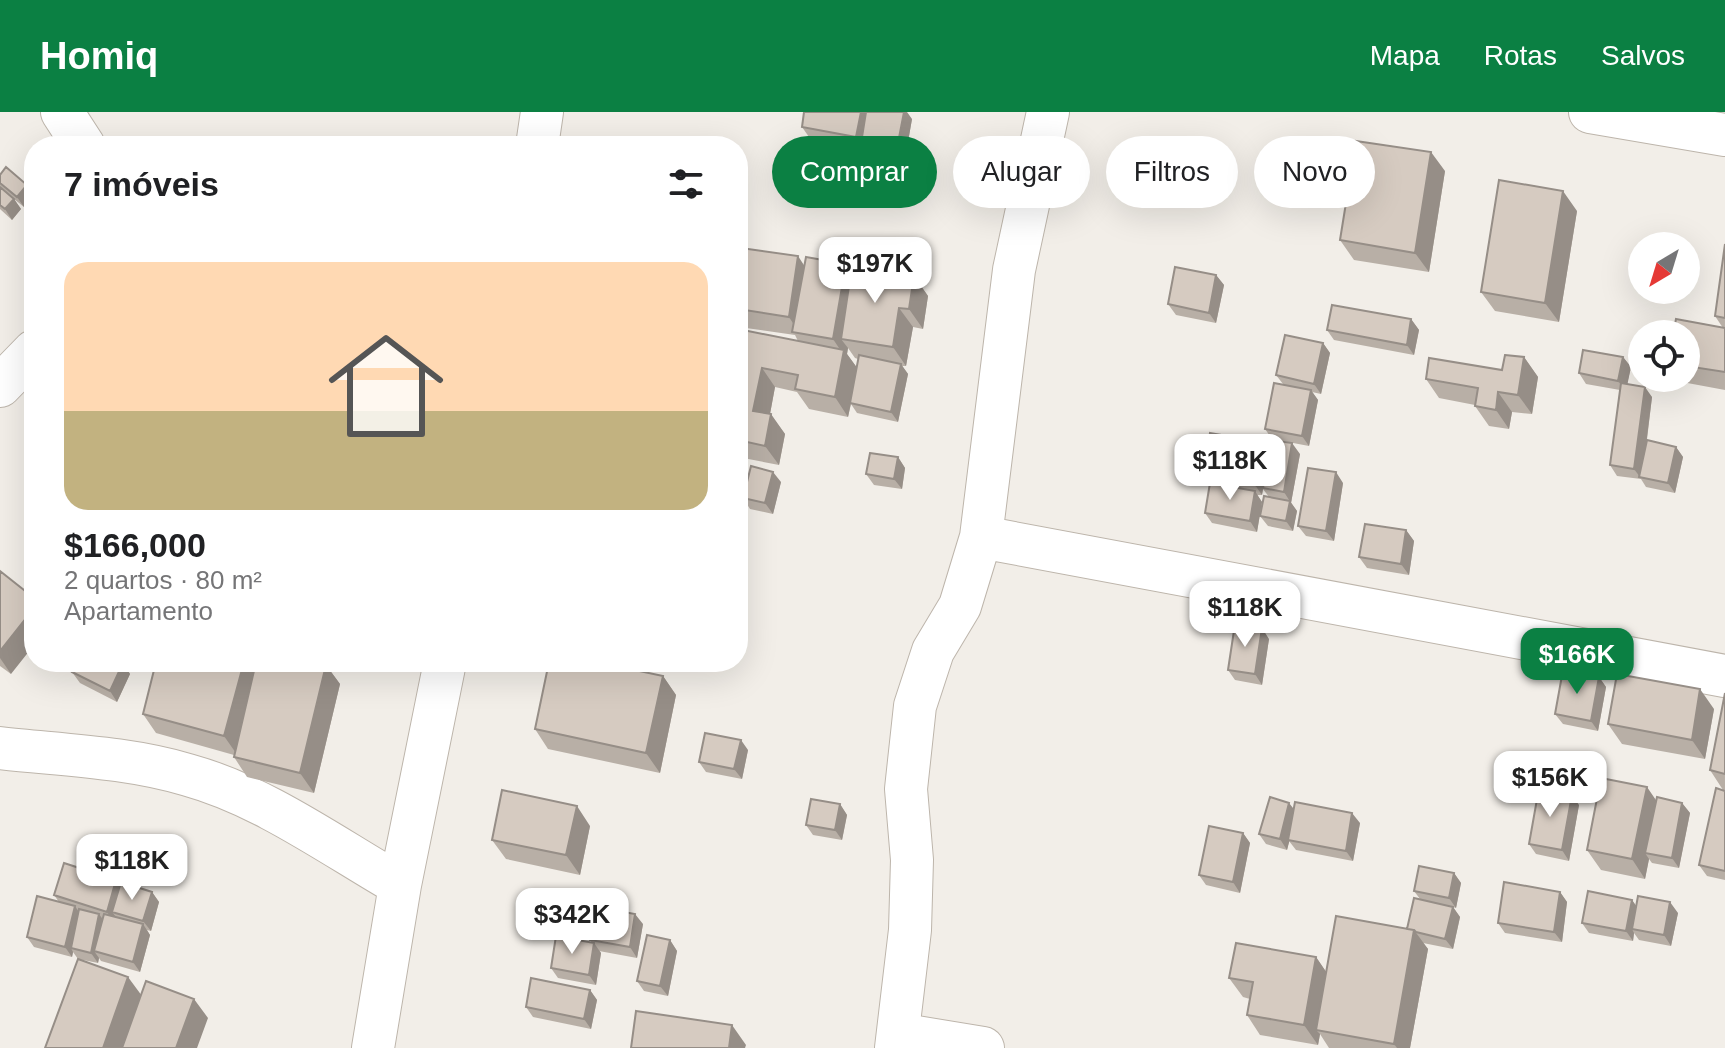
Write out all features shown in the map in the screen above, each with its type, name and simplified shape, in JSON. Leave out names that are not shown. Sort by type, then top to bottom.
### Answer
[{"type":"street","points":[[62,112],[78,136]]},
{"type":"street","points":[[538,136],[542,112]]},
{"type":"street","points":[[983,1048],[897,1041],[910,930],[912,860],[906,789],[915,706],[933,651],[960,606],[981,537],[1014,270],[1048,112]]},
{"type":"street","points":[[1590,112],[1725,135]]},
{"type":"street","points":[[0,386],[24,361]]},
{"type":"street","points":[[981,537],[1725,676]]},
{"type":"street","points":[[373,1048],[400,885],[443,672]]},
{"type":"street","points":[[0,748],[125,761],[188,775],[244,795],[400,885]]},
{"type":"building","points":[[804,112],[861,112],[856,136],[802,127]]},
{"type":"building","points":[[866,112],[904,112],[899,136],[862,136]]},
{"type":"building","points":[[1375,144],[1431,152],[1415,253],[1340,240],[1345,208],[1375,208]]},
{"type":"building","points":[[6,167],[24,182],[24,189],[17,197],[0,183],[0,175]]},
{"type":"building","points":[[1499,180],[1563,191],[1545,303],[1481,292]]},
{"type":"building","points":[[0,187],[14,199],[5,209],[0,205]]},
{"type":"building","points":[[1725,244],[1725,318],[1715,316]]},
{"type":"building","points":[[748,249],[798,256],[789,317],[748,311]]},
{"type":"building","points":[[806,257],[846,264],[833,339],[792,332]]},
{"type":"building","points":[[852,266],[914,276],[909,309],[899,308],[893,347],[841,339]]},
{"type":"building","points":[[1175,267],[1216,275],[1209,313],[1168,304]]},
{"type":"building","points":[[1332,305],[1411,319],[1407,345],[1327,330]]},
{"type":"building","points":[[1700,323],[1725,328],[1725,372],[1700,368]]},
{"type":"building","points":[[748,331],[844,350],[835,397],[795,389],[798,375],[762,368],[753,411],[771,414],[765,446],[748,442]]},
{"type":"building","points":[[1285,335],[1323,343],[1314,384],[1276,375]]},
{"type":"building","points":[[1583,350],[1623,357],[1618,381],[1579,373]]},
{"type":"building","points":[[859,355],[901,364],[891,412],[850,403]]},
{"type":"building","points":[[1505,355],[1524,357],[1518,395],[1498,392],[1496,410],[1475,406],[1478,388],[1426,379],[1429,358],[1502,370]]},
{"type":"building","points":[[1274,383],[1311,390],[1302,436],[1265,429]]},
{"type":"building","points":[[1621,383],[1628,384],[1628,392],[1644,392],[1634,469],[1610,465]]},
{"type":"building","points":[[1210,433],[1262,442],[1255,485],[1204,476]]},
{"type":"building","points":[[1271,440],[1292,443],[1284,492],[1263,488]]},
{"type":"building","points":[[1647,440],[1676,447],[1668,483],[1639,477]]},
{"type":"building","points":[[870,453],[898,457],[894,479],[866,474]]},
{"type":"building","points":[[751,466],[773,472],[765,503],[748,499]]},
{"type":"building","points":[[1308,468],[1336,472],[1326,531],[1298,526]]},
{"type":"building","points":[[1210,483],[1255,491],[1250,521],[1205,513]]},
{"type":"building","points":[[1264,496],[1290,501],[1286,521],[1260,516]]},
{"type":"building","points":[[1365,524],[1406,530],[1401,564],[1359,557]]},
{"type":"building","points":[[0,571],[24,590],[24,621],[0,651]]},
{"type":"building","points":[[1235,624],[1262,628],[1255,674],[1228,670]]},
{"type":"building","points":[[1563,670],[1599,677],[1591,721],[1555,714]]},
{"type":"building","points":[[72,672],[119,672],[110,691]]},
{"type":"building","points":[[154,672],[241,672],[224,736],[143,714]]},
{"type":"building","points":[[254,672],[324,672],[300,773],[234,757]]},
{"type":"building","points":[[547,672],[644,672],[663,676],[646,753],[535,729]]},
{"type":"building","points":[[1617,674],[1700,689],[1692,740],[1608,724]]},
{"type":"building","points":[[1725,693],[1725,774],[1710,770]]},
{"type":"building","points":[[705,733],[741,740],[734,769],[699,762]]},
{"type":"building","points":[[1601,778],[1647,787],[1632,859],[1587,850]]},
{"type":"building","points":[[1539,788],[1572,795],[1562,850],[1529,844]]},
{"type":"building","points":[[1716,788],[1725,791],[1725,871],[1699,865]]},
{"type":"building","points":[[502,790],[577,806],[566,855],[492,840]]},
{"type":"building","points":[[1270,797],[1289,803],[1280,839],[1259,834]]},
{"type":"building","points":[[1657,797],[1682,803],[1672,858],[1645,853]]},
{"type":"building","points":[[811,799],[840,804],[835,830],[806,825]]},
{"type":"building","points":[[1295,802],[1352,813],[1346,851],[1288,840]]},
{"type":"building","points":[[1209,826],[1243,833],[1233,882],[1199,875]]},
{"type":"building","points":[[64,863],[116,880],[107,912],[54,895]]},
{"type":"building","points":[[1419,866],[1454,873],[1449,898],[1414,891]]},
{"type":"building","points":[[121,882],[152,892],[143,921],[112,912]]},
{"type":"building","points":[[1504,882],[1560,892],[1554,932],[1498,923]]},
{"type":"building","points":[[1588,891],[1632,900],[1626,931],[1582,923]]},
{"type":"building","points":[[37,896],[75,906],[65,947],[27,937]]},
{"type":"building","points":[[1638,896],[1670,902],[1664,935],[1632,929]]},
{"type":"building","points":[[1414,898],[1453,907],[1445,939],[1407,929]]},
{"type":"building","points":[[596,907],[635,914],[630,947],[590,940]]},
{"type":"building","points":[[79,909],[99,914],[91,953],[71,948]]},
{"type":"building","points":[[104,914],[143,924],[133,962],[94,951]]},
{"type":"building","points":[[1336,916],[1414,930],[1394,1044],[1316,1030]]},
{"type":"building","points":[[647,935],[670,940],[660,986],[637,981]]},
{"type":"building","points":[[556,936],[594,943],[589,975],[551,968]]},
{"type":"building","points":[[1236,943],[1316,957],[1304,1025],[1247,1015],[1253,982],[1229,978]]},
{"type":"building","points":[[78,959],[128,977],[103,1048],[45,1048]]},
{"type":"building","points":[[531,978],[590,990],[584,1019],[526,1007]]},
{"type":"building","points":[[146,981],[194,999],[176,1048],[122,1048]]},
{"type":"building","points":[[636,1011],[732,1025],[729,1048],[631,1048]]}]
